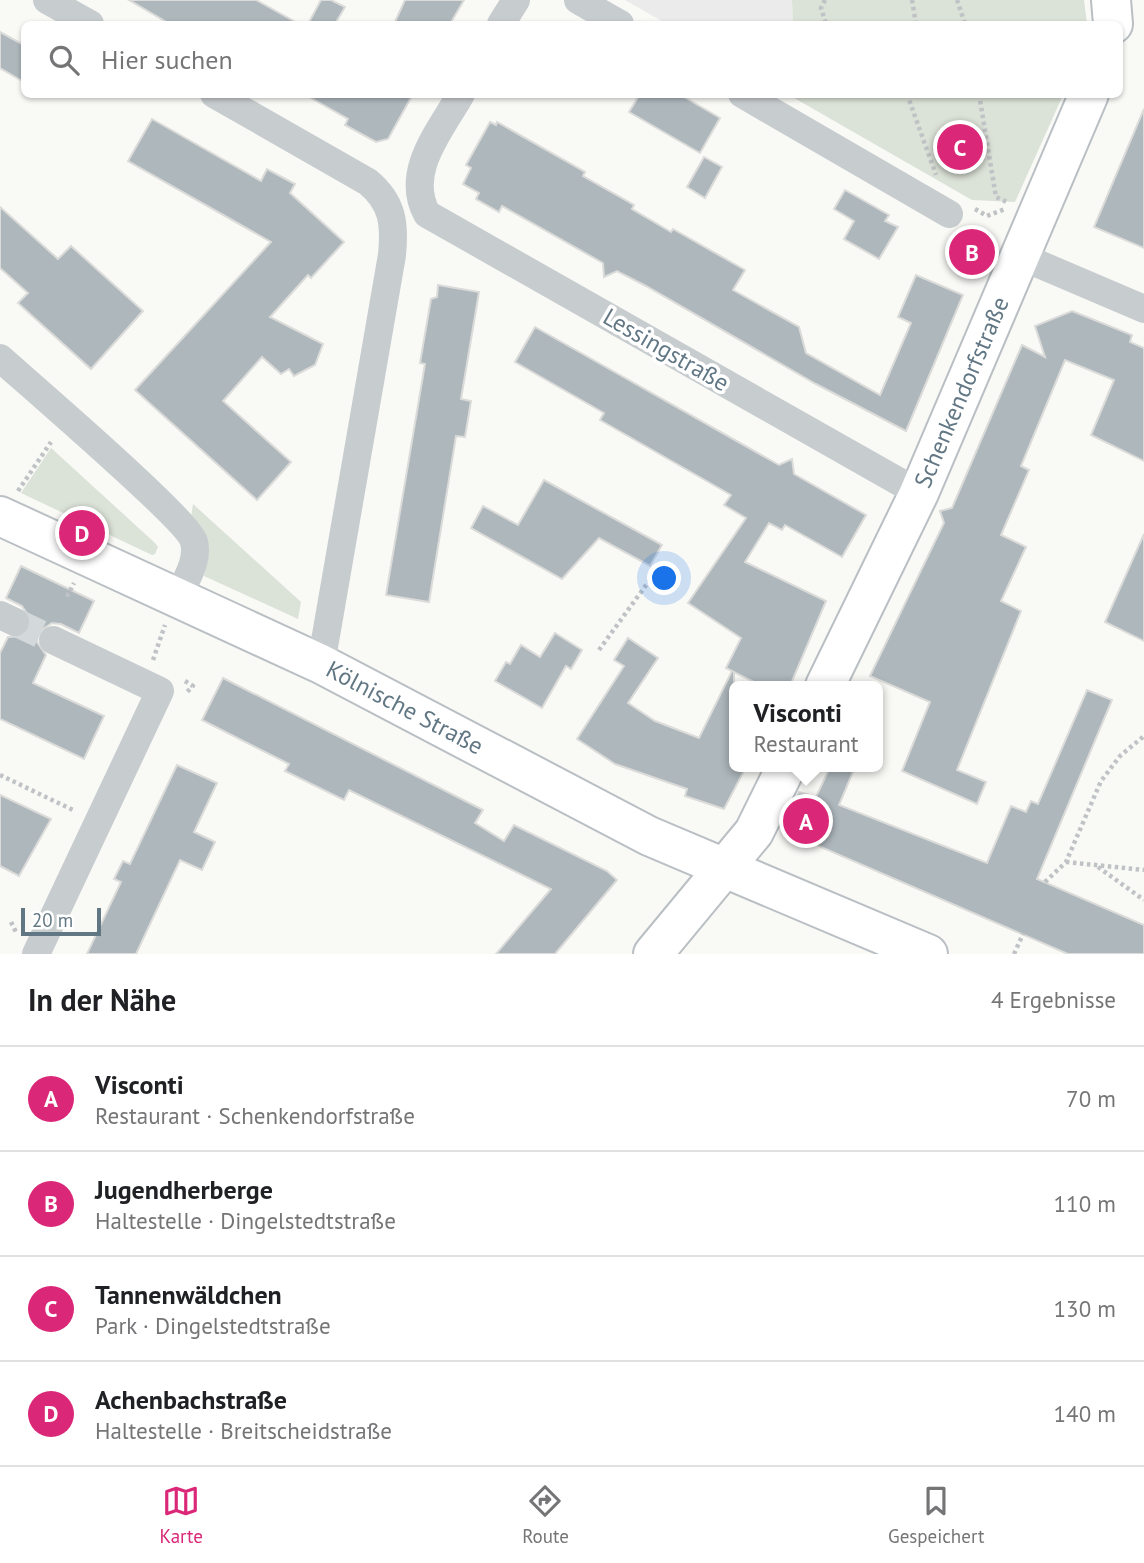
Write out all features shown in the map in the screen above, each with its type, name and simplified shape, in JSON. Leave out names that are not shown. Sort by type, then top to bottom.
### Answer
[{"type":"main road","points":[[1111,0],[1113,21]]},
{"type":"main road","name":"Schenkendorfstraße","points":[[827,681],[919,493],[1087,98]]},
{"type":"main road","name":"Kölnische Straße","points":[[8,505],[178,597],[321,664],[649,836],[928,954]]},
{"type":"main road","points":[[653,954],[754,832],[784,772]]},
{"type":"street","points":[[47,0],[85,21]]},
{"type":"street","points":[[503,21],[516,0]]},
{"type":"street","points":[[578,0],[615,21]]},
{"type":"street","points":[[221,98],[368,182],[383,195],[391,211],[392,255],[321,664]]},
{"type":"street","name":"Lessingstraße","points":[[459,98],[423,159],[418,179],[419,200],[427,214],[919,493]]},
{"type":"street","points":[[749,98],[957,209]]},
{"type":"street","points":[[1020,256],[1144,309]]},
{"type":"street","points":[[0,358],[163,507],[194,539],[196,556],[178,597]]},
{"type":"street","points":[[36,954],[160,691],[53,640]]},
{"type":"path","points":[[825,0],[821,8],[825,21]]},
{"type":"path","points":[[912,0],[917,21]]},
{"type":"path","points":[[957,0],[964,21]]},
{"type":"path","points":[[908,98],[937,172],[935,179]]},
{"type":"path","points":[[957,209],[987,216],[1015,206],[996,197],[980,98]]},
{"type":"path","points":[[8,505],[51,442]]},
{"type":"path","points":[[599,650],[649,581]]},
{"type":"path","points":[[65,594],[68,595],[73,585]]},
{"type":"path","points":[[1045,882],[1066,862],[1101,780],[1120,756],[1144,736]]},
{"type":"path","points":[[0,775],[98,822]]},
{"type":"path","points":[[1066,862],[1144,870]]},
{"type":"path","points":[[1097,866],[1144,900]]},
{"type":"path","points":[[1014,954],[1023,934]]},
{"type":"shaded area","points":[[625,0],[792,0],[793,21],[662,21]]},
{"type":"shaded area","points":[[792,0],[1084,0],[1087,21],[793,21]]},
{"type":"shaded area","points":[[794,98],[1062,98],[1015,202],[972,200]]},
{"type":"shaded area","points":[[51,448],[155,543],[158,547],[155,554],[152,555],[21,493]]},
{"type":"shaded area","points":[[193,504],[301,602],[298,619],[204,576],[209,550],[191,518]]},
{"type":"building","points":[[129,0],[256,0],[294,21],[165,21]]},
{"type":"building","points":[[321,0],[331,0],[345,7],[337,21],[310,21]]},
{"type":"building","points":[[405,0],[464,0],[452,21],[395,21]]},
{"type":"building","points":[[0,32],[21,43],[21,80],[0,68]]},
{"type":"building","points":[[311,98],[411,98],[388,139],[376,142],[345,125],[348,119]]},
{"type":"building","points":[[638,98],[686,98],[720,118],[700,153],[629,112]]},
{"type":"building","points":[[1144,109],[1144,248],[1094,227]]},
{"type":"building","points":[[152,119],[261,181],[267,169],[295,184],[290,193],[344,242],[311,278],[308,275],[270,317],[323,344],[315,365],[294,376],[289,369],[281,374],[262,357],[223,401],[291,462],[257,500],[135,390],[271,242],[128,161]]},
{"type":"building","points":[[490,122],[496,125],[497,122],[585,172],[583,176],[634,205],[632,209],[745,270],[733,290],[799,327],[806,353],[880,395],[911,323],[898,317],[916,275],[963,295],[906,431],[816,384],[617,271],[604,277],[603,263],[502,206],[499,212],[476,199],[479,193],[463,184],[471,168],[466,165]]},
{"type":"building","points":[[704,157],[722,167],[705,198],[687,187]]},
{"type":"building","points":[[845,190],[889,215],[885,221],[898,227],[879,259],[844,239],[854,221],[834,209]]},
{"type":"building","points":[[0,207],[58,259],[71,246],[143,311],[91,369],[18,303],[28,293],[0,268]]},
{"type":"building","points":[[438,285],[479,292],[461,399],[471,401],[465,437],[456,436],[429,602],[386,595],[425,364],[420,363],[431,299],[437,297]]},
{"type":"building","points":[[1072,311],[1132,335],[1130,342],[1144,348],[1144,461],[1091,435],[1114,380],[1065,360],[1021,466],[1029,470],[1001,535],[1026,547],[1001,601],[1021,611],[957,770],[986,782],[977,804],[902,771],[930,702],[870,676],[944,523],[940,511],[952,508],[1022,345],[1045,357],[1035,326]]},
{"type":"building","points":[[535,327],[779,465],[792,459],[794,474],[866,515],[842,557],[785,525],[782,530],[769,523],[745,562],[826,601],[792,681],[752,681],[734,672],[734,681],[729,681],[729,772],[743,772],[724,809],[685,796],[687,789],[615,764],[577,739],[624,666],[614,660],[628,638],[658,658],[628,703],[655,721],[699,738],[732,671],[726,668],[741,638],[688,603],[746,518],[724,505],[731,495],[600,420],[604,413],[515,362]]},
{"type":"building","points":[[544,480],[662,545],[650,566],[599,538],[562,579],[471,528],[483,506],[518,525]]},
{"type":"building","points":[[1144,534],[1144,641],[1105,622]]},
{"type":"building","points":[[21,566],[94,601],[79,633],[61,624],[52,623],[38,632],[37,642],[46,655],[33,683],[104,716],[84,759],[0,719],[0,653],[8,637],[24,636],[32,621],[22,606],[6,598]]},
{"type":"building","points":[[555,633],[582,650],[571,669],[566,666],[542,708],[495,681],[506,662],[510,664],[521,645],[540,657]]},
{"type":"building","points":[[223,678],[483,810],[475,823],[504,841],[514,825],[607,871],[617,880],[555,954],[496,954],[551,889],[349,790],[344,800],[285,771],[289,764],[202,720]]},
{"type":"building","points":[[1087,690],[1112,700],[1037,879],[1144,925],[1144,954],[1068,954],[784,831],[799,792],[816,797],[828,772],[853,772],[839,805],[987,863],[1011,806],[1026,812],[1031,801],[1038,804]]},
{"type":"building","points":[[177,765],[217,783],[194,832],[215,842],[202,870],[180,860],[136,954],[87,954],[121,882],[114,879],[123,861],[130,864]]},
{"type":"building","points":[[0,795],[51,819],[19,876],[0,866]]},
{"type":"tunnel","points":[[15,622],[53,640]]},
{"type":"place","name":"Tannenwäldchen","points":[[960,147]]},
{"type":"place","name":"Jugendherberge","points":[[972,252]]},
{"type":"place","name":"Achenbachstraße","points":[[82,533]]},
{"type":"place","name":"Visconti","points":[[806,821]]}]
